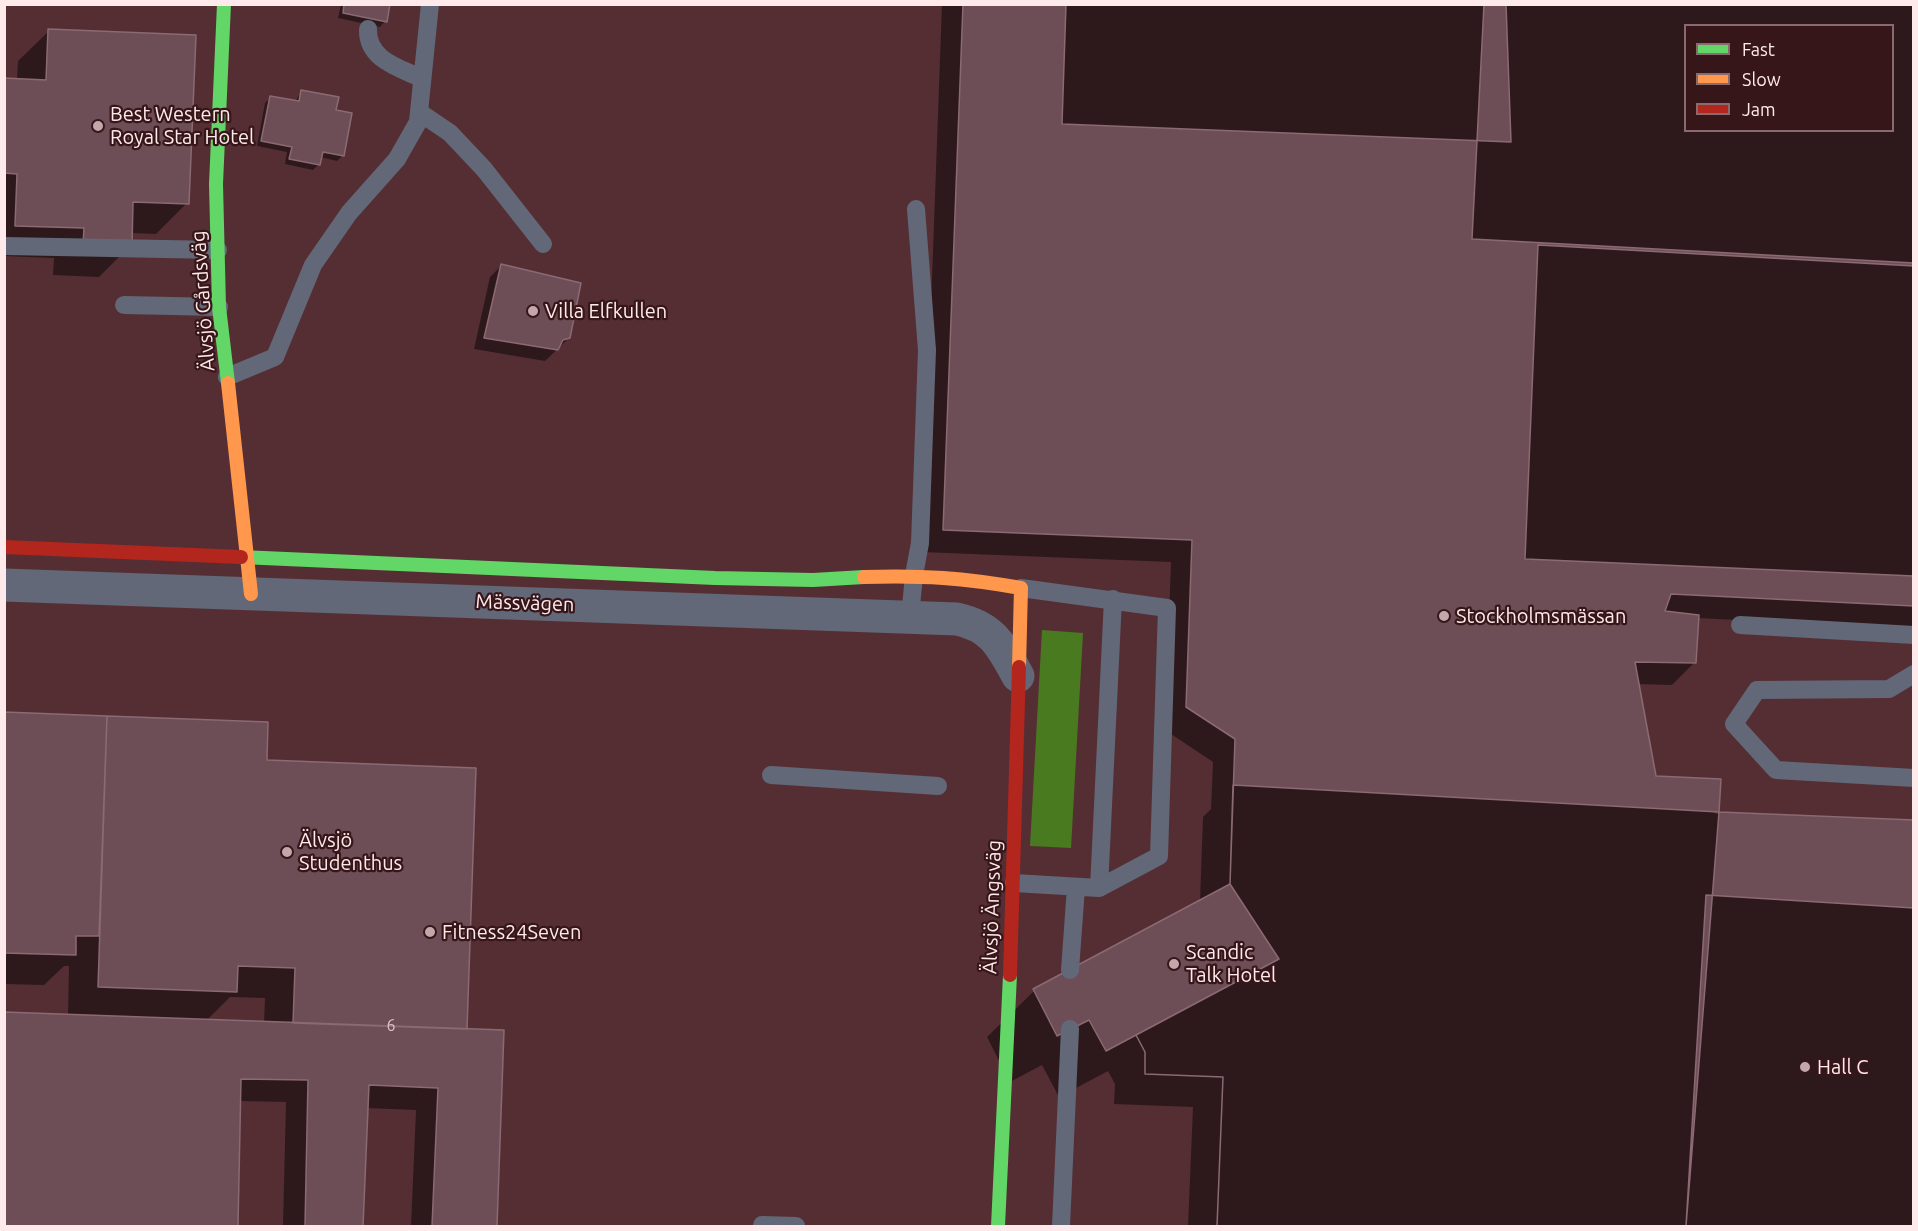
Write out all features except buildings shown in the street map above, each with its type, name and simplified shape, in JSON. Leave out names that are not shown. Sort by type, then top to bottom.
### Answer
[{"type":"street","name":"Älvsjö Gårdsväg","points":[[224,4],[216,184],[219,307],[251,594]]},
{"type":"street","name":"Mässvägen","points":[[4,547],[715,578],[813,580],[914,575],[959,577],[1020,588]]},
{"type":"street","name":"Mässvägen","points":[[4,585],[957,619],[978,623],[1004,651],[1018,676]]},
{"type":"street","name":"Älvsjö Ängsväg","points":[[998,1227],[1014,883],[1020,588]]},
{"type":"lane","points":[[227,377],[275,357],[313,265],[349,213],[397,159],[418,122],[430,4]]},
{"type":"lane","points":[[368,29],[368,41],[381,60],[421,78]]},
{"type":"lane","points":[[419,112],[450,133],[484,169],[543,244]]},
{"type":"lane","points":[[910,617],[920,543],[927,350],[916,209]]},
{"type":"lane","points":[[4,246],[218,250]]},
{"type":"lane","points":[[124,305],[148,303],[219,307]]},
{"type":"lane","points":[[1014,883],[1099,888],[1159,856],[1167,608],[1020,588]]},
{"type":"lane","points":[[1099,888],[1113,599]]},
{"type":"lane","points":[[1740,625],[1914,635]]},
{"type":"lane","points":[[1914,674],[1889,689],[1757,690],[1734,724],[1776,770],[1914,778]]},
{"type":"lane","points":[[771,775],[938,786]]},
{"type":"lane","points":[[1070,970],[1076,887]]},
{"type":"lane","points":[[1061,1227],[1070,1029]]},
{"type":"lane","points":[[773,1226],[796,1227]]},
{"type":"shaded area","points":[[1042,630],[1083,633],[1071,848],[1030,846]]},
{"type":"traffic: fast","points":[[224,4],[216,184],[219,307],[228,383]]},
{"type":"traffic: fast","points":[[241,557],[715,578],[813,580],[864,577]]},
{"type":"traffic: fast","points":[[998,1226],[1010,975]]},
{"type":"traffic: slow","points":[[228,383],[251,594]]},
{"type":"traffic: slow","points":[[864,577],[943,578],[1021,588],[1019,667]]},
{"type":"traffic: jam","points":[[4,547],[241,557]]},
{"type":"traffic: jam","points":[[1010,975],[1019,667]]},
{"type":"place","name":"Best Western Royal Star Hotel","points":[[98,126]]},
{"type":"place","name":"Villa Elfkullen","points":[[533,311]]},
{"type":"place","name":"Stockholmsmässan","points":[[1444,616]]},
{"type":"place","name":"Älvsjö Studenthus","points":[[287,852]]},
{"type":"place","name":"Fitness24Seven","points":[[430,932]]},
{"type":"place","name":"Scandic Talk Hotel","points":[[1174,964]]},
{"type":"place","name":"Hall C","points":[[1805,1067]]}]
